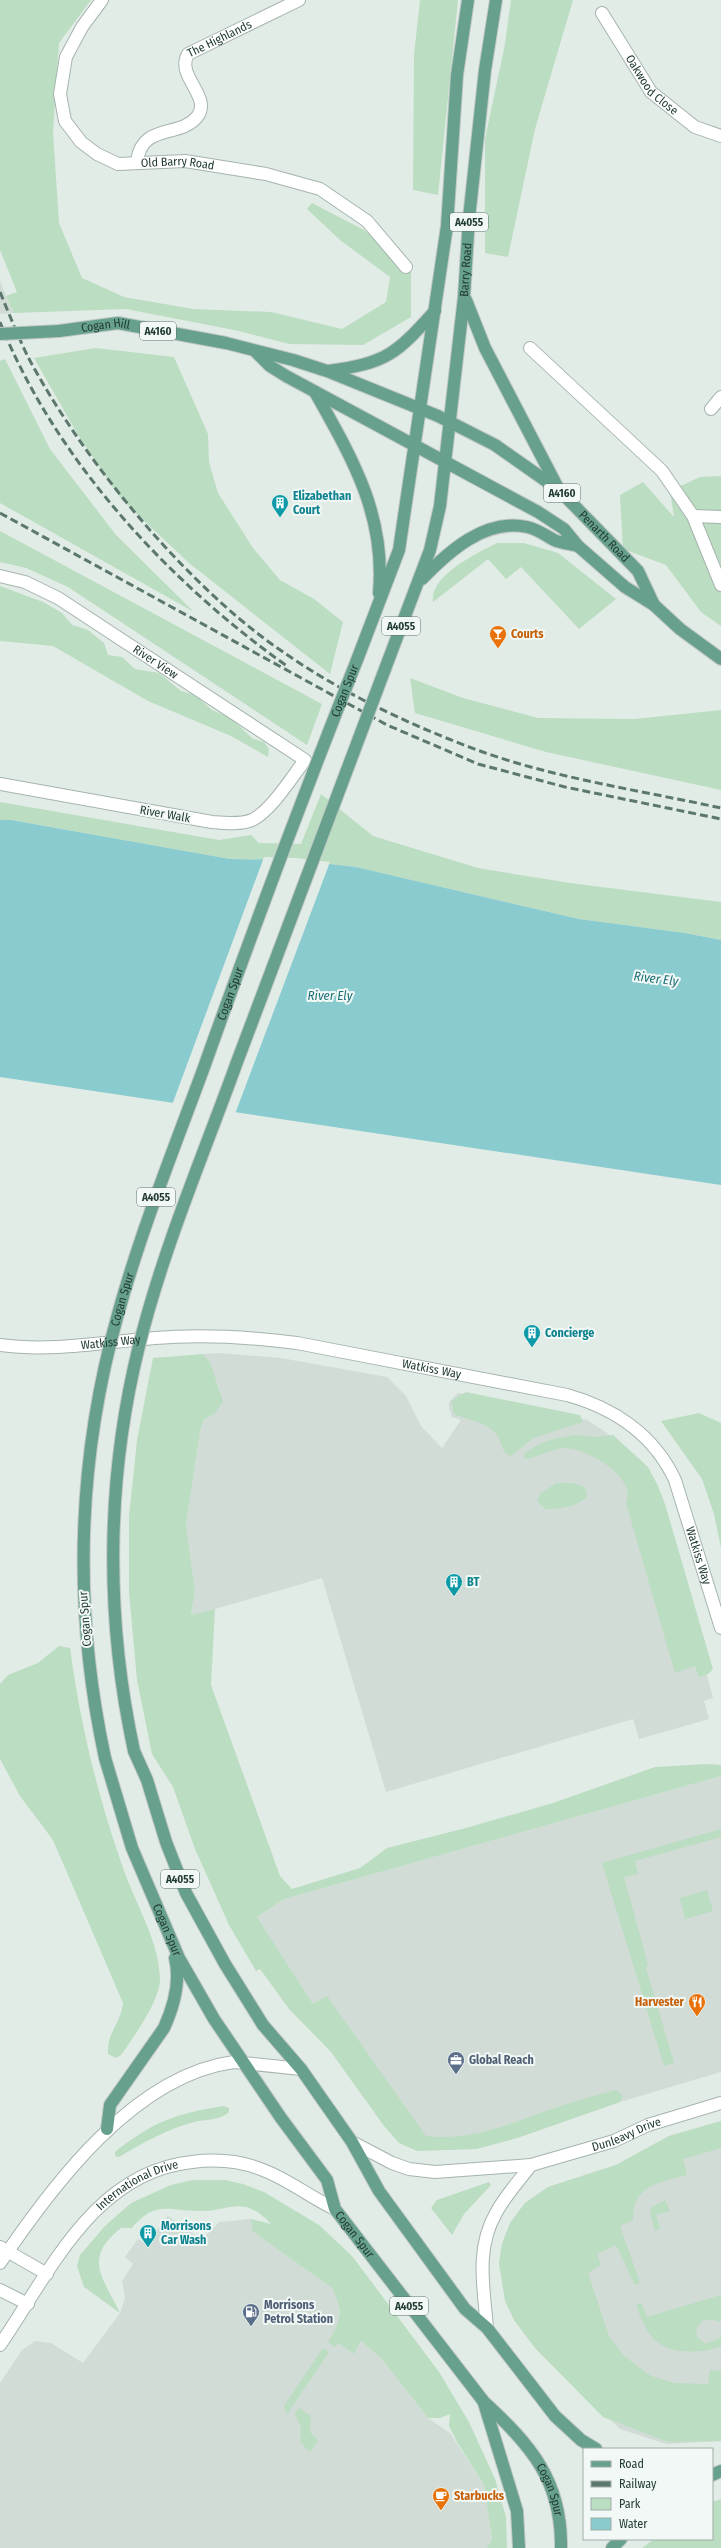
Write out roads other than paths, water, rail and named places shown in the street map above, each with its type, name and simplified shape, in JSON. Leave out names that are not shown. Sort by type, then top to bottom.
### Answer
[{"type":"main road","name":"Barry Road","points":[[416,440],[446,226],[457,75],[468,0]]},
{"type":"main road","name":"Barry Road","points":[[445,461],[464,296],[470,210],[496,0]]},
{"type":"main road","points":[[464,296],[485,348],[559,490]]},
{"type":"main road","points":[[327,371],[362,366],[391,354],[412,336],[435,310]]},
{"type":"main road","name":"Cogan Hill","points":[[0,334],[59,331],[118,323],[226,344],[292,360],[327,371],[438,416]]},
{"type":"main road","name":"Cogan Hill","points":[[256,352],[270,366],[314,391],[416,440],[428,453]]},
{"type":"main road","name":"A4055","points":[[314,391],[346,449],[370,504],[380,549],[379,600]]},
{"type":"main road","name":"Penarth Road","points":[[438,416],[495,445],[559,490],[638,571],[654,605]]},
{"type":"main road","name":"A4055","points":[[379,600],[391,575],[399,550],[416,440]]},
{"type":"main road","name":"Penarth Road","points":[[428,453],[538,512],[564,529],[578,546],[626,587],[654,605],[680,629],[721,659]]},
{"type":"main road","name":"A4055","points":[[445,461],[435,531],[418,583],[190,1192],[166,1258],[139,1345],[123,1424],[116,1489],[112,1553],[118,1656],[134,1751],[147,1780],[174,1865],[203,1926],[263,2025],[301,2069],[352,2142],[388,2204],[465,2309],[487,2328],[555,2416],[580,2440],[594,2448]]},
{"type":"main road","points":[[418,583],[440,560],[463,542],[484,532],[502,527],[525,526],[540,531],[555,541],[578,546]]},
{"type":"main road","name":"Cogan Spur","points":[[379,600],[257,918],[155,1200],[118,1312],[92,1427],[84,1499],[83,1577],[89,1664],[105,1758],[132,1848],[167,1934],[189,1978],[243,2063],[327,2180],[335,2209],[484,2402],[514,2429],[535,2456],[545,2473],[559,2510],[561,2548]]},
{"type":"main road","points":[[107,2129],[110,2105],[164,2028],[172,2006],[178,1974],[174,1952],[167,1934]]},
{"type":"main road","points":[[484,2402],[517,2511],[519,2548]]},
{"type":"main road","points":[[612,2548],[620,2540]]},
{"type":"street","name":"Old Barry Road","points":[[102,0],[82,27],[66,57],[60,94],[65,121],[81,142],[97,154],[118,164],[185,161],[266,174],[320,189],[367,221],[406,267]]},
{"type":"street","name":"The Highlands","points":[[137,162],[138,154],[146,140],[192,121],[200,111],[201,103],[185,70],[188,54],[299,0]]},
{"type":"street","name":"Oakwood Close","points":[[602,13],[651,92],[695,127],[721,136]]},
{"type":"street","points":[[530,348],[662,471],[693,516],[721,585]]},
{"type":"street","points":[[711,409],[721,397]]},
{"type":"street","points":[[693,516],[721,517]]},
{"type":"street","name":"River View","points":[[0,576],[25,582],[58,598],[305,760]]},
{"type":"street","name":"River Walk","points":[[0,784],[212,822],[242,822],[252,820],[264,812],[305,760]]},
{"type":"street","name":"Watkiss Way","points":[[0,1345],[59,1347],[156,1338],[218,1336],[271,1340],[298,1343],[554,1392],[596,1404],[630,1424],[658,1450],[668,1464],[675,1480],[721,1628]]},
{"type":"street","points":[[0,2263],[4,2250],[77,2162],[107,2129],[135,2108],[179,2080],[217,2065],[243,2063],[301,2069]]},
{"type":"street","name":"Dunleavy Drive","points":[[352,2142],[392,2163],[409,2169],[435,2172],[531,2165],[614,2141],[648,2125],[721,2103]]},
{"type":"street","name":"International Drive","points":[[0,2345],[76,2231],[117,2190],[134,2180],[169,2165],[206,2160],[238,2163],[262,2170],[293,2184],[335,2209]]},
{"type":"street","points":[[487,2328],[482,2265],[485,2237],[496,2212],[531,2165]]},
{"type":"street","points":[[4,2250],[46,2274]]},
{"type":"street","points":[[0,2290],[28,2304]]},
{"type":"water","name":"River Ely","points":[[0,820],[11,820],[230,859],[295,860],[356,867],[579,919],[685,933],[721,940],[721,1185],[0,1077]]},
{"type":"railway","points":[[0,292],[28,357],[49,394],[100,469],[160,542],[192,575],[225,606],[282,652],[336,685],[421,728],[508,761],[599,783],[721,808]]},
{"type":"railway","points":[[0,322],[23,372],[51,421],[83,468],[119,514],[158,556],[200,596],[243,633],[287,666]]},
{"type":"railway","points":[[0,513],[387,725],[478,764],[565,787],[721,819]]},
{"type":"place","name":"Elizabethan Court","points":[[280,518]]},
{"type":"place","name":"Courts","points":[[498,649]]},
{"type":"place","name":"Concierge","points":[[532,1348]]},
{"type":"place","name":"BT","points":[[454,1597]]},
{"type":"place","name":"Harvester","points":[[697,2017]]},
{"type":"place","name":"Global Reach","points":[[456,2075]]},
{"type":"place","name":"Morrisons Car Wash","points":[[148,2248]]},
{"type":"place","name":"Morrisons Petrol Station","points":[[251,2327]]},
{"type":"place","name":"Starbucks","points":[[441,2511]]}]
